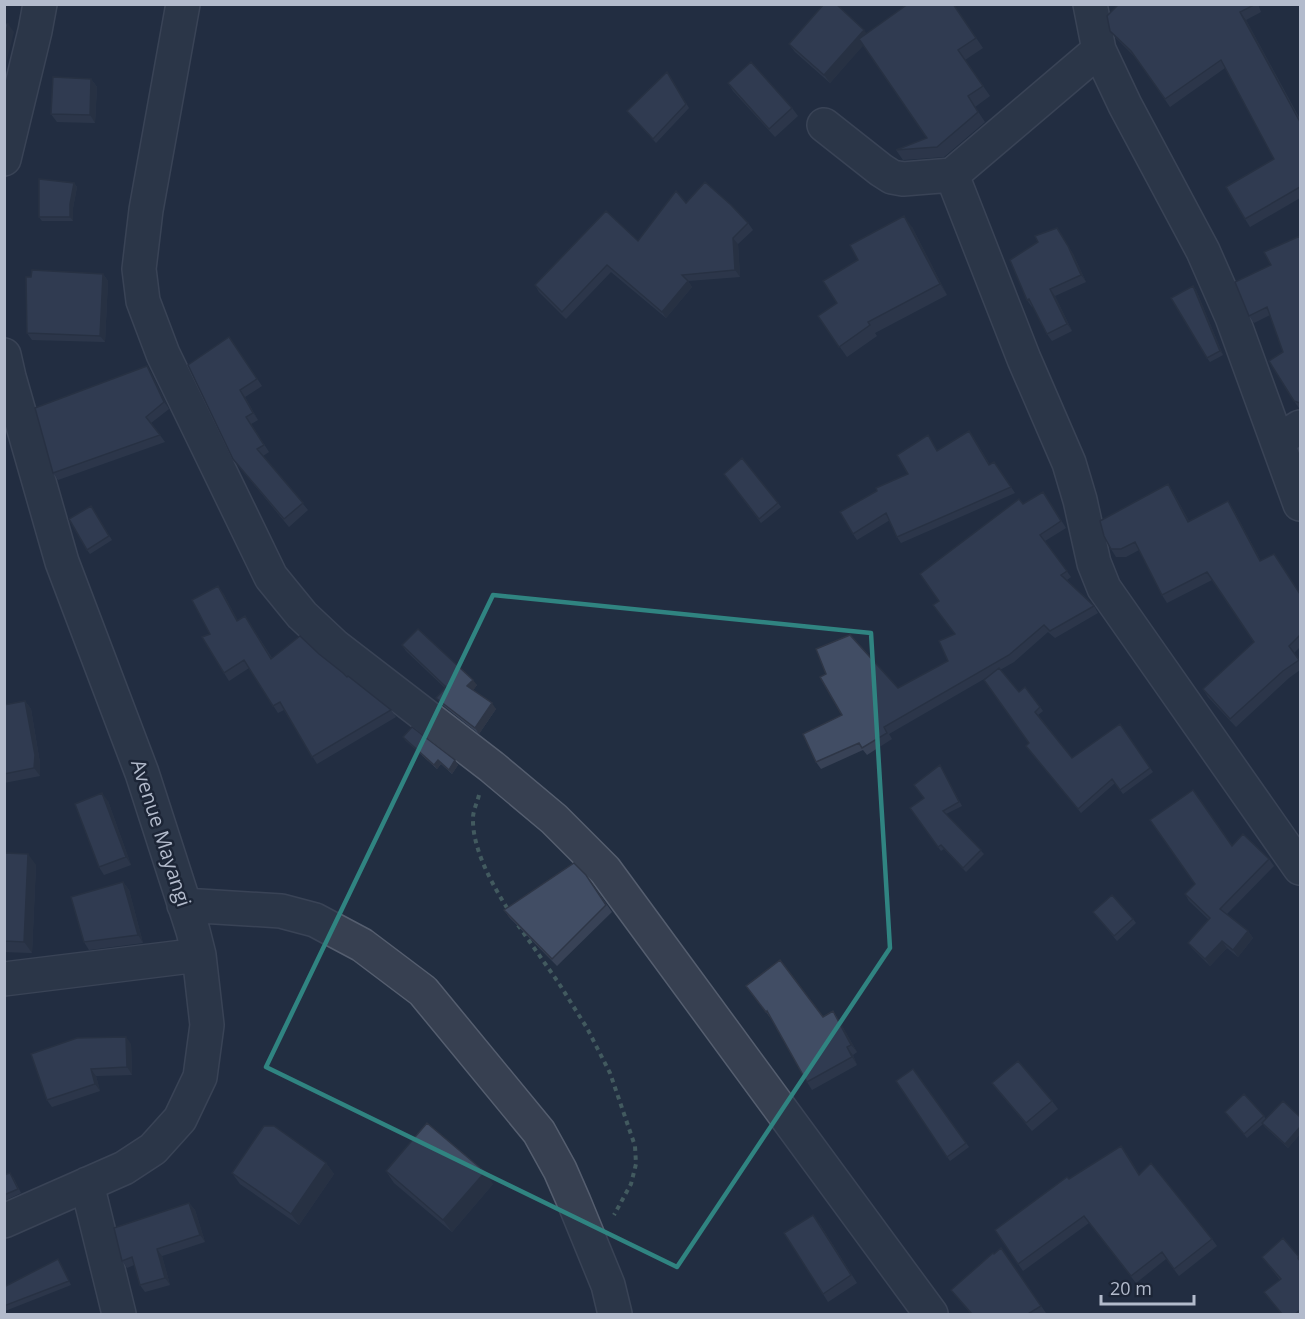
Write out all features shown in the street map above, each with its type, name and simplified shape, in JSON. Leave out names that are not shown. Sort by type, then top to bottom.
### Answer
[{"type":"street","points":[[4,159],[40,4]]},
{"type":"street","points":[[183,4],[146,210],[139,269],[143,301],[163,354],[271,577],[302,615],[335,646],[492,767],[554,819],[605,870],[931,1314]]},
{"type":"street","points":[[1090,4],[1099,51],[1125,105],[1203,251],[1232,317],[1289,434],[1300,504]]},
{"type":"street","points":[[824,125],[892,177],[903,179],[952,175],[1099,51]]},
{"type":"street","points":[[952,175],[1024,359],[1069,463],[1094,563],[1104,588],[1300,868]]},
{"type":"street","name":"Avenue Mayangi","points":[[4,355],[62,562],[142,773],[184,905],[199,956],[207,1025],[200,1077],[180,1119],[153,1149],[124,1168],[4,1221]]},
{"type":"street","points":[[184,905],[281,911],[315,920],[362,945],[423,991],[539,1132],[560,1170],[595,1253],[608,1285],[615,1314]]},
{"type":"street","points":[[4,979],[199,956]]},
{"type":"street","points":[[87,1184],[119,1314]]},
{"type":"path","points":[[492,767],[479,794],[473,816],[474,832],[493,884],[511,915]]},
{"type":"path","points":[[517,924],[587,1028],[610,1073],[635,1146],[636,1164],[631,1184],[595,1253]]},
{"type":"highlighted area","points":[[493,595],[871,633],[890,948],[677,1267],[266,1067]]},
{"type":"building","points":[[824,4],[836,4],[864,30],[824,75],[789,44]]},
{"type":"building","points":[[908,4],[953,4],[976,38],[958,50],[983,86],[968,96],[978,112],[937,147],[896,150],[927,138],[859,39]]},
{"type":"building","points":[[1119,4],[1256,4],[1240,12],[1300,119],[1300,187],[1245,219],[1226,187],[1274,159],[1221,60],[1165,99],[1131,51],[1110,31],[1107,16]]},
{"type":"building","points":[[4,23],[8,24],[4,39]]},
{"type":"building","points":[[751,62],[792,108],[769,129],[728,83]]},
{"type":"building","points":[[667,72],[686,104],[653,139],[627,111]]},
{"type":"building","points":[[53,77],[91,79],[90,115],[51,114]]},
{"type":"building","points":[[39,179],[74,183],[70,217],[39,217]]},
{"type":"building","points":[[705,182],[748,223],[733,238],[735,270],[682,275],[688,281],[662,312],[607,265],[562,312],[535,285],[606,211],[638,241],[676,191],[686,203]]},
{"type":"building","points":[[904,216],[940,284],[868,322],[870,325],[839,347],[818,316],[837,303],[823,281],[858,260],[850,245]]},
{"type":"building","points":[[1057,228],[1081,275],[1050,289],[1067,324],[1047,334],[1029,299],[1027,300],[1010,260],[1038,242],[1035,236]]},
{"type":"building","points":[[1300,236],[1300,403],[1294,401],[1269,361],[1283,352],[1267,307],[1249,316],[1235,282],[1271,265],[1264,252]]},
{"type":"building","points":[[32,270],[103,274],[100,336],[27,333],[26,277],[31,277]]},
{"type":"building","points":[[1193,286],[1220,351],[1207,358],[1171,298]]},
{"type":"building","points":[[229,337],[257,379],[240,390],[253,413],[246,417],[264,445],[257,449],[303,503],[284,519],[233,459],[188,365]]},
{"type":"building","points":[[147,366],[164,402],[146,417],[160,435],[53,473],[35,408]]},
{"type":"building","points":[[969,431],[989,465],[994,462],[1011,487],[897,537],[886,513],[853,534],[840,512],[877,491],[876,488],[908,474],[897,455],[928,435],[937,451]]},
{"type":"building","points":[[742,458],[778,503],[759,519],[724,474]]},
{"type":"building","points":[[1168,484],[1188,522],[1228,501],[1260,561],[1274,554],[1300,594],[1300,635],[1289,646],[1299,660],[1283,671],[1230,719],[1203,689],[1254,642],[1207,572],[1162,595],[1135,542],[1121,549],[1111,549],[1100,521]]},
{"type":"building","points":[[1043,492],[1061,521],[1040,535],[1067,571],[1061,575],[1094,606],[1050,631],[1044,625],[1009,655],[884,727],[887,733],[862,748],[859,743],[816,762],[803,734],[842,715],[820,677],[826,674],[816,649],[850,635],[898,688],[948,661],[939,641],[955,634],[933,605],[939,601],[920,574],[1019,499],[1023,504]]},
{"type":"building","points":[[91,506],[109,536],[87,550],[69,519]]},
{"type":"building","points":[[218,586],[237,621],[245,616],[271,659],[300,636],[347,677],[391,710],[312,757],[280,702],[273,706],[244,660],[224,673],[202,637],[210,634],[192,600]]},
{"type":"building","points":[[418,629],[473,680],[467,686],[492,703],[475,728],[436,698],[446,687],[402,645]]},
{"type":"building","points":[[999,668],[1019,692],[1025,687],[1040,707],[1035,712],[1072,758],[1120,724],[1150,768],[1120,790],[1112,779],[1078,809],[1026,746],[1029,743],[984,680]]},
{"type":"building","points":[[25,701],[35,755],[34,768],[4,774],[4,705]]},
{"type":"building","points":[[412,727],[455,760],[449,770],[438,760],[434,765],[403,737]]},
{"type":"building","points":[[940,765],[959,802],[943,811],[981,850],[963,868],[941,845],[938,847],[910,808],[924,798],[914,785]]},
{"type":"building","points":[[1193,790],[1232,846],[1243,834],[1269,859],[1220,909],[1248,931],[1233,950],[1222,941],[1205,959],[1188,943],[1210,918],[1185,894],[1195,884],[1150,820]]},
{"type":"building","points":[[102,793],[126,857],[99,867],[75,804]]},
{"type":"building","points":[[4,853],[28,854],[24,942],[4,941]]},
{"type":"building","points":[[574,863],[586,875],[606,905],[552,959],[504,910]]},
{"type":"building","points":[[123,882],[138,935],[84,942],[71,897]]},
{"type":"building","points":[[1112,895],[1133,919],[1114,936],[1093,912]]},
{"type":"building","points":[[780,960],[823,1017],[833,1011],[851,1045],[847,1047],[852,1057],[807,1082],[767,1011],[746,986]]},
{"type":"building","points":[[126,1037],[127,1067],[91,1069],[95,1084],[47,1100],[31,1054],[77,1038]]},
{"type":"building","points":[[1018,1061],[1052,1101],[1026,1123],[992,1083]]},
{"type":"building","points":[[913,1069],[966,1143],[947,1157],[896,1081]]},
{"type":"building","points":[[1244,1094],[1264,1116],[1244,1134],[1225,1112]]},
{"type":"building","points":[[1283,1101],[1300,1117],[1300,1127],[1285,1144],[1262,1123]]},
{"type":"building","points":[[427,1123],[485,1172],[443,1220],[386,1171]]},
{"type":"building","points":[[264,1126],[274,1126],[326,1163],[291,1214],[232,1173]]},
{"type":"building","points":[[1121,1146],[1139,1175],[1151,1163],[1212,1239],[1174,1269],[1162,1252],[1131,1276],[1084,1216],[1018,1264],[995,1230],[1067,1177],[1069,1179]]},
{"type":"building","points":[[10,1173],[18,1189],[4,1195],[4,1175]]},
{"type":"building","points":[[189,1203],[200,1235],[157,1249],[165,1278],[140,1285],[132,1257],[122,1261],[114,1228]]},
{"type":"building","points":[[813,1215],[851,1275],[823,1294],[784,1233]]},
{"type":"building","points":[[1283,1238],[1300,1261],[1300,1310],[1295,1314],[1282,1314],[1264,1292],[1281,1279],[1262,1257]]},
{"type":"building","points":[[1001,1248],[1041,1306],[1028,1314],[972,1314],[951,1290]]},
{"type":"building","points":[[58,1259],[69,1281],[4,1306],[4,1287]]}]
